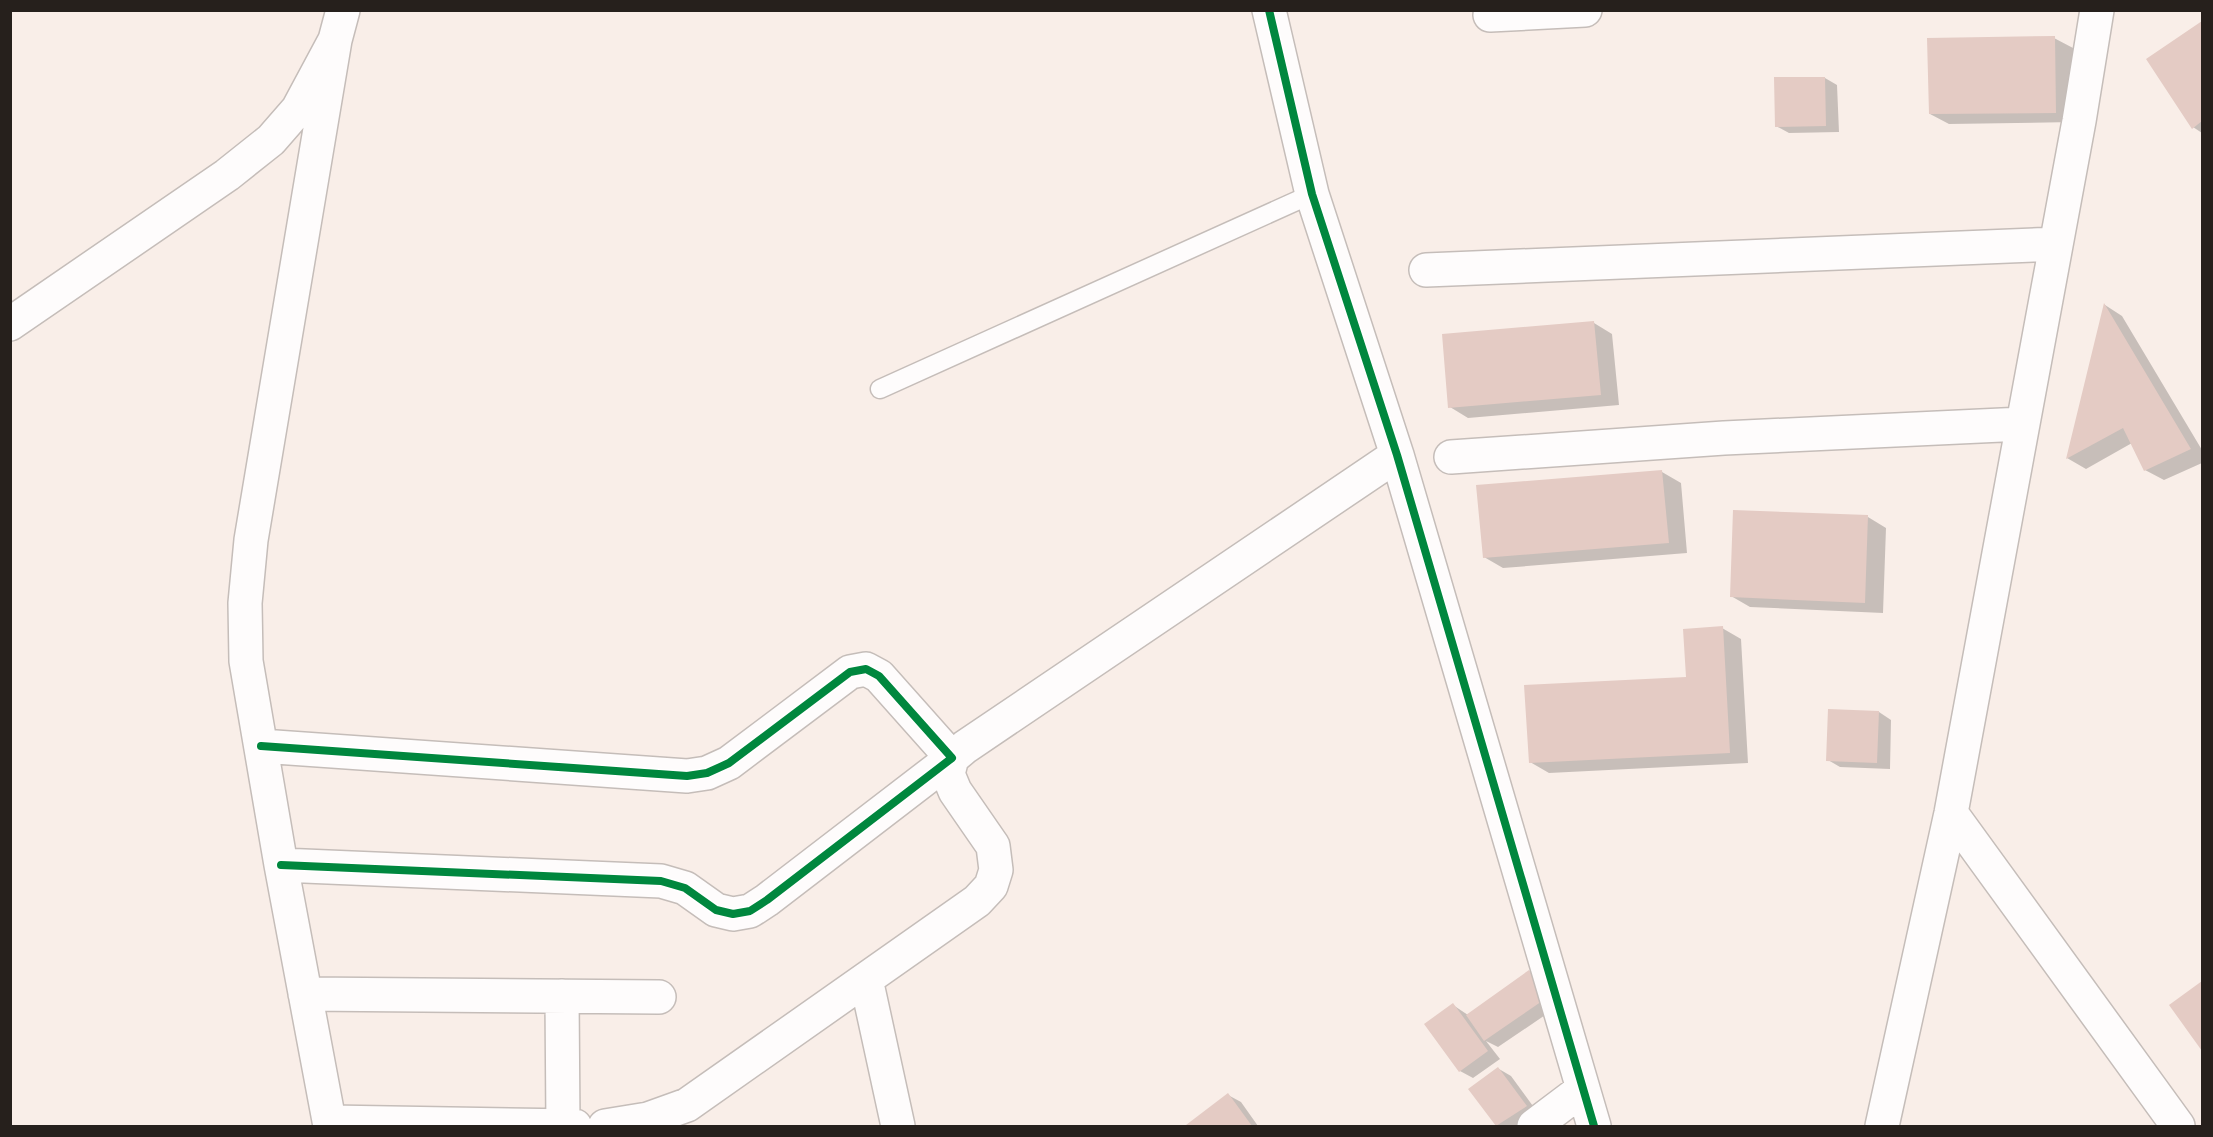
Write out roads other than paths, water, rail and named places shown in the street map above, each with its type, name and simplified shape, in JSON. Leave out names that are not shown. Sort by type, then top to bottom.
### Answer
[{"type":"street","points":[[1269,10],[1312,194],[1397,455],[1594,1126]]},
{"type":"street","points":[[1490,15],[1585,10]]},
{"type":"street","points":[[1882,1126],[1951,813],[2097,10]]},
{"type":"street","points":[[10,324],[227,175],[271,141],[298,109],[339,25]]},
{"type":"street","points":[[339,25],[251,540],[245,603],[246,661],[281,865],[330,1124],[575,1126]]},
{"type":"street","points":[[1426,270],[2056,244]]},
{"type":"street","points":[[1451,457],[1724,438],[2023,424]]},
{"type":"street","points":[[281,865],[661,880],[685,888],[716,910],[733,914],[750,911],[975,740],[1397,455]]},
{"type":"street","points":[[261,746],[687,776],[707,773],[729,763],[850,672],[867,669],[879,676],[952,758]]},
{"type":"street","points":[[605,1126],[648,1119],[687,1105],[977,901],[991,886],[996,870],[993,846],[955,791],[948,774],[952,758]]},
{"type":"street","points":[[1951,813],[2178,1126]]},
{"type":"street","points":[[866,978],[898,1126]]},
{"type":"street","points":[[305,994],[659,997]]},
{"type":"street","points":[[562,996],[563,1126]]},
{"type":"street","points":[[1534,1126],[1583,1089]]},
{"type":"lane","points":[[880,389],[1312,194]]}]
